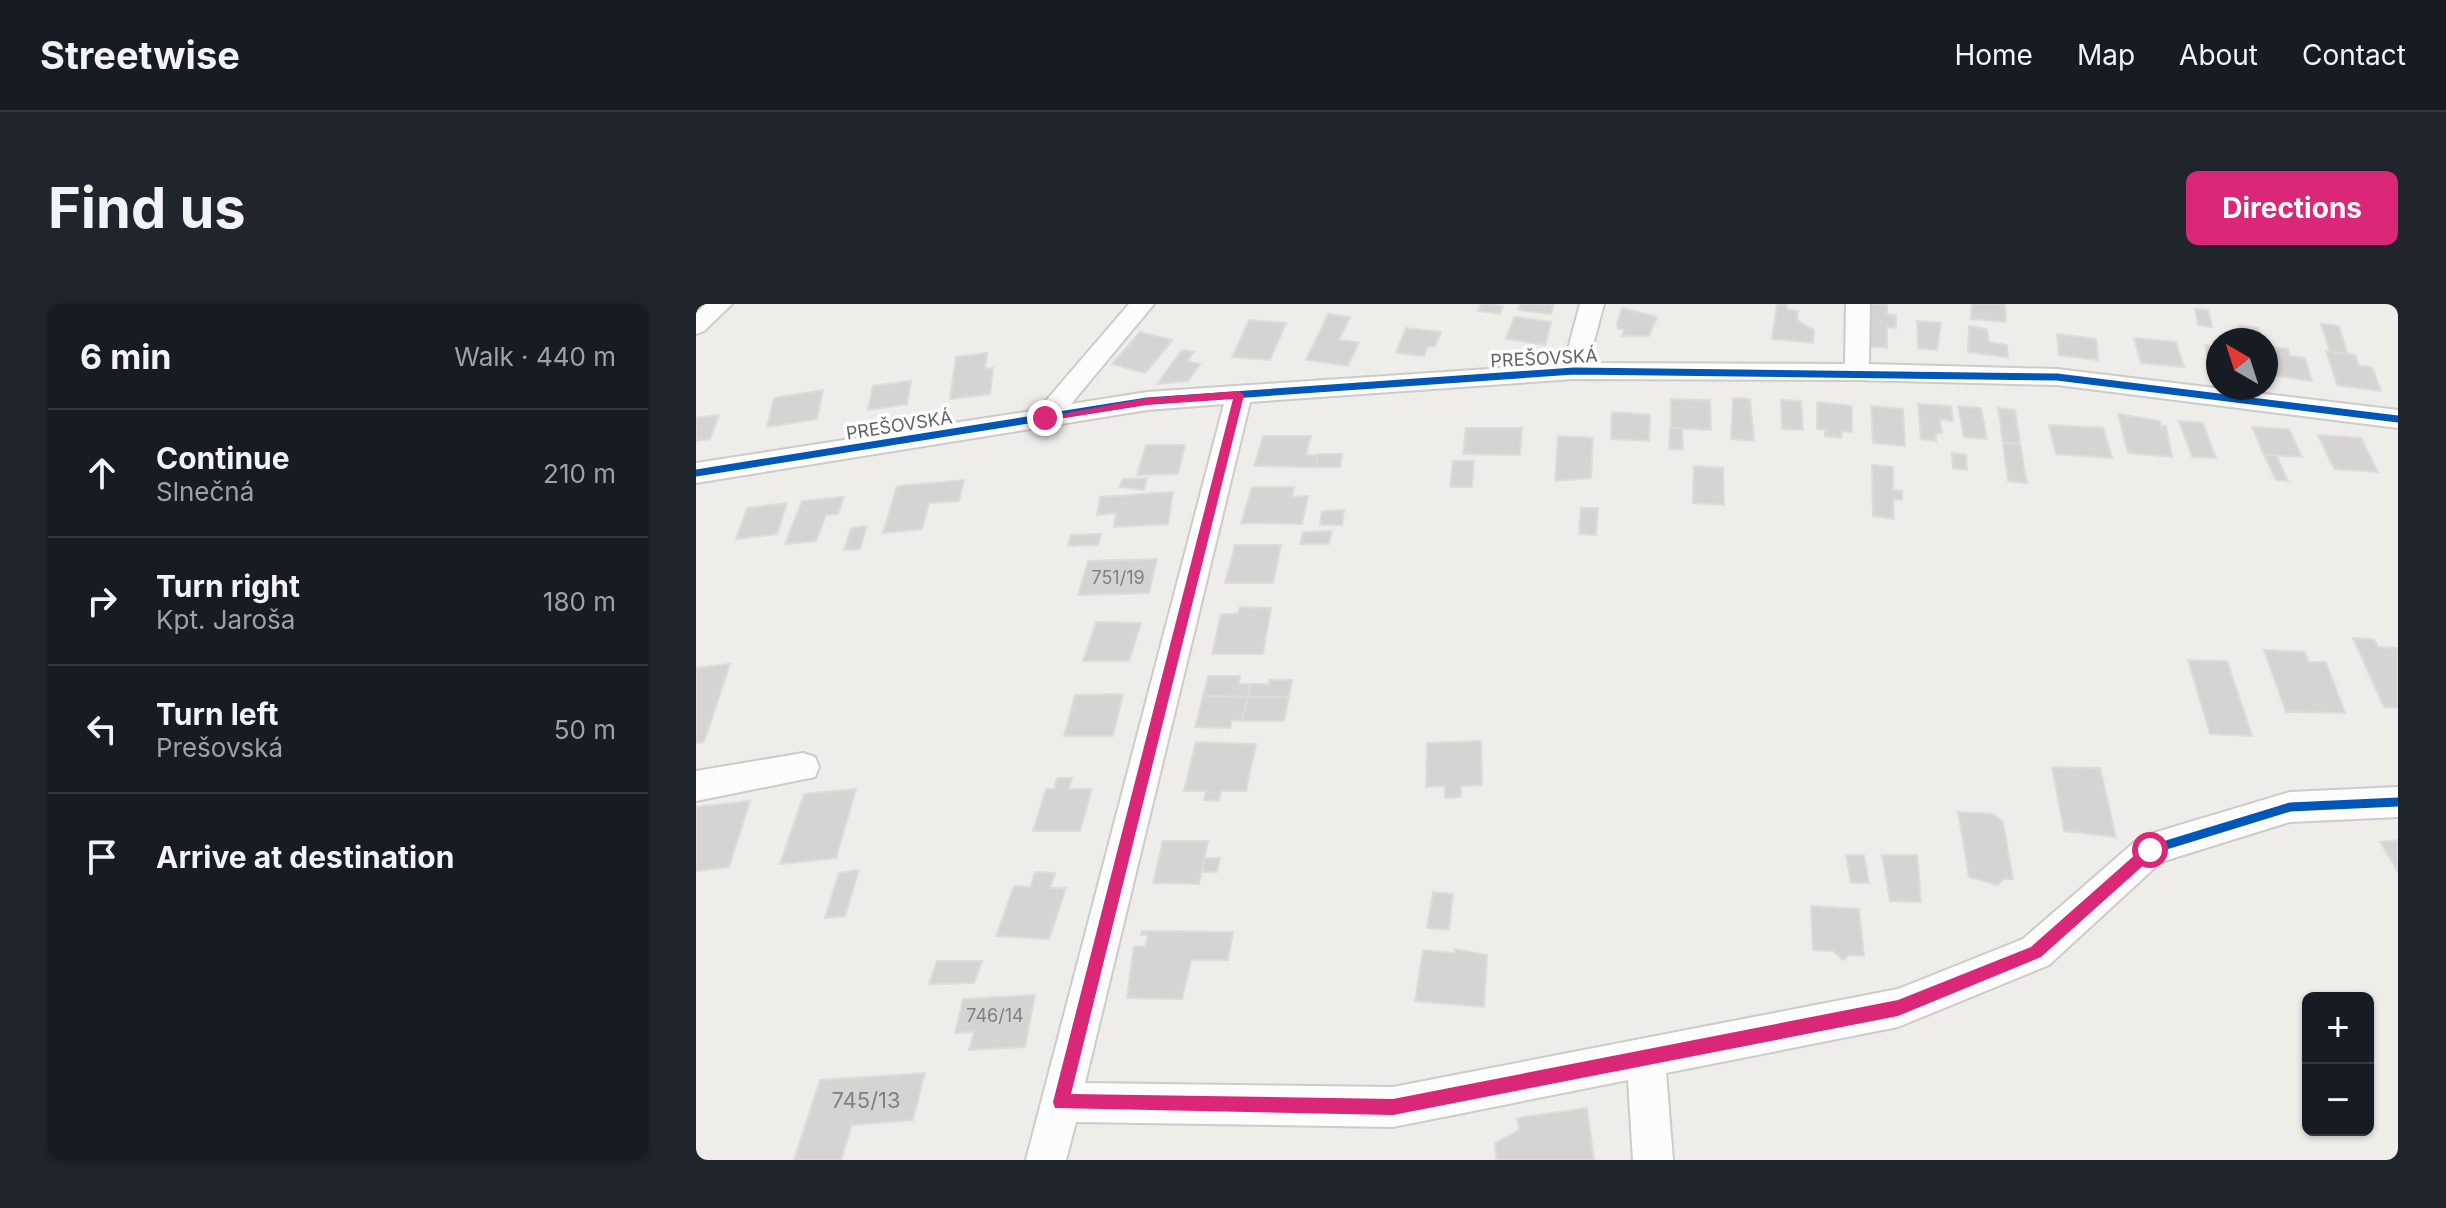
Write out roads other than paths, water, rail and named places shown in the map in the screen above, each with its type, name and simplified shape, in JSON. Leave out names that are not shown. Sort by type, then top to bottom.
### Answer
[{"type":"street","points":[[696,326],[720,304]]},
{"type":"street","points":[[1045,418],[1142,304]]},
{"type":"street","points":[[1574,371],[1592,304]]},
{"type":"street","points":[[1857,372],[1858,304]]},
{"type":"street","name":"PREŠOVSKÁ","points":[[696,473],[1147,401],[1574,371],[1857,372],[2057,377],[2398,419]]},
{"type":"street","points":[[1046,1160],[1239,395]]},
{"type":"street","points":[[696,786],[803,767]]},
{"type":"street","points":[[1061,1102],[1393,1107],[1898,1008],[2036,952],[2150,850],[2290,807],[2398,802]]},
{"type":"street","points":[[1646,1058],[1653,1160]]}]
